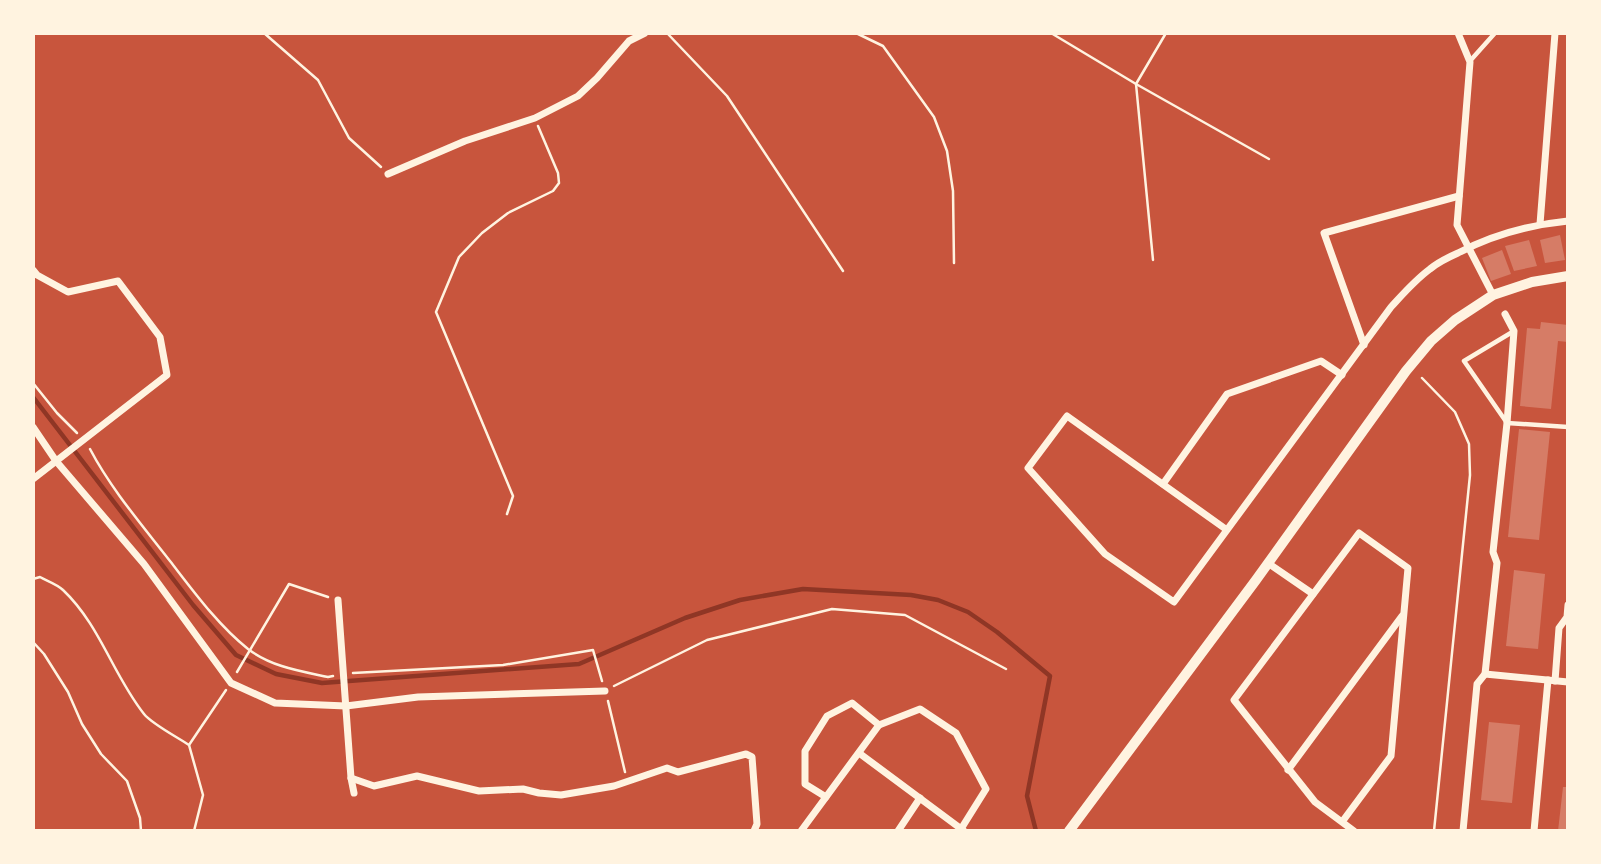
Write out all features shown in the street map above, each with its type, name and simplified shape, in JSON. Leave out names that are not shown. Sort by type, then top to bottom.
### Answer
[{"type":"street","points":[[388,174],[466,141],[535,118],[578,96],[629,41],[645,33]]},
{"type":"street","points":[[1458,33],[1470,62],[1457,225],[1493,295]]},
{"type":"street","points":[[1540,224],[1555,33]]},
{"type":"street","points":[[1364,345],[1324,233],[1459,196]]},
{"type":"street","points":[[1227,530],[1067,416],[1028,468],[1105,554],[1174,602],[1364,345],[1391,307],[1415,281],[1432,267],[1470,247],[1514,229],[1568,221]]},
{"type":"street","points":[[33,270],[37,275],[68,292],[118,281],[160,337],[167,375],[33,479]]},
{"type":"street","points":[[1069,831],[1268,563],[1406,371],[1431,341],[1455,320],[1493,295],[1532,282],[1568,275]]},
{"type":"street","points":[[1463,831],[1477,684],[1485,674],[1497,563],[1493,552],[1514,331],[1505,314]]},
{"type":"street","points":[[1163,484],[1227,394],[1321,361],[1342,374]]},
{"type":"street","points":[[33,427],[56,461],[144,564],[231,683],[275,703],[346,706],[418,697],[605,691]]},
{"type":"street","points":[[1342,822],[1391,756],[1408,568],[1359,533],[1234,700],[1315,802],[1354,831]]},
{"type":"street","points":[[1268,563],[1313,594]]},
{"type":"street","points":[[338,600],[354,793]]},
{"type":"street","points":[[1534,831],[1551,680],[1559,628],[1567,617],[1568,605]]},
{"type":"street","points":[[1288,771],[1404,614]]},
{"type":"street","points":[[1485,674],[1568,682]]},
{"type":"street","points":[[826,797],[805,784],[805,751],[827,716],[852,703],[879,725]]},
{"type":"street","points":[[801,831],[859,752],[879,725],[920,709],[956,733],[986,789],[963,830],[859,752]]},
{"type":"street","points":[[351,778],[374,786],[417,776],[479,791],[523,789],[561,794],[614,786],[667,768],[678,772],[746,754],[752,757],[757,824],[754,831]]},
{"type":"street","points":[[898,831],[920,798]]},
{"type":"lane","points":[[1470,62],[1495,33]]},
{"type":"lane","points":[[1514,331],[1464,361],[1507,423],[1568,427]]},
{"type":"path","points":[[264,33],[318,80],[349,138],[388,174]]},
{"type":"path","points":[[667,33],[727,96],[843,271]]},
{"type":"path","points":[[856,33],[883,46],[934,117],[947,151],[953,191],[954,263]]},
{"type":"path","points":[[1051,33],[1269,159]]},
{"type":"path","points":[[1153,260],[1136,84],[1166,33]]},
{"type":"path","points":[[507,514],[513,496],[436,312],[459,257],[482,233],[508,212],[554,191],[559,183],[558,173],[535,118]]},
{"type":"path","points":[[1422,379],[1455,412],[1469,444],[1470,475],[1434,831]]},
{"type":"path","points":[[33,383],[85,440],[97,463],[130,510],[211,612],[249,649],[281,667],[328,677],[343,673],[503,665],[593,650],[628,781]]},
{"type":"path","points":[[33,579],[40,577],[62,589],[103,644],[145,717],[189,745],[203,795],[194,831]]},
{"type":"path","points":[[189,745],[231,683],[289,584],[338,600]]},
{"type":"path","points":[[605,691],[707,640],[832,609],[905,615],[1006,668]]},
{"type":"path","points":[[33,642],[44,654],[68,692],[82,724],[101,754],[127,781],[140,818],[141,831]]},
{"type":"building","points":[[1560,235],[1565,260],[1545,263],[1540,240]]},
{"type":"building","points":[[1529,240],[1537,266],[1514,271],[1505,246]]},
{"type":"building","points":[[1502,250],[1511,274],[1491,281],[1482,258]]},
{"type":"building","points":[[1541,322],[1568,325],[1568,342],[1558,341],[1551,409],[1520,406],[1527,328],[1540,329]]},
{"type":"building","points":[[1519,429],[1550,432],[1539,540],[1508,537]]},
{"type":"building","points":[[1514,570],[1545,574],[1538,649],[1506,646]]},
{"type":"building","points":[[1489,722],[1520,725],[1512,803],[1481,800]]},
{"type":"building","points":[[1563,787],[1568,787],[1568,831],[1558,831]]},
{"type":"waterway","points":[[33,397],[193,605],[236,655],[276,674],[322,683],[579,664],[685,618],[740,600],[803,589],[911,595],[938,600],[968,612],[1050,676],[1027,796],[1036,831]]}]
